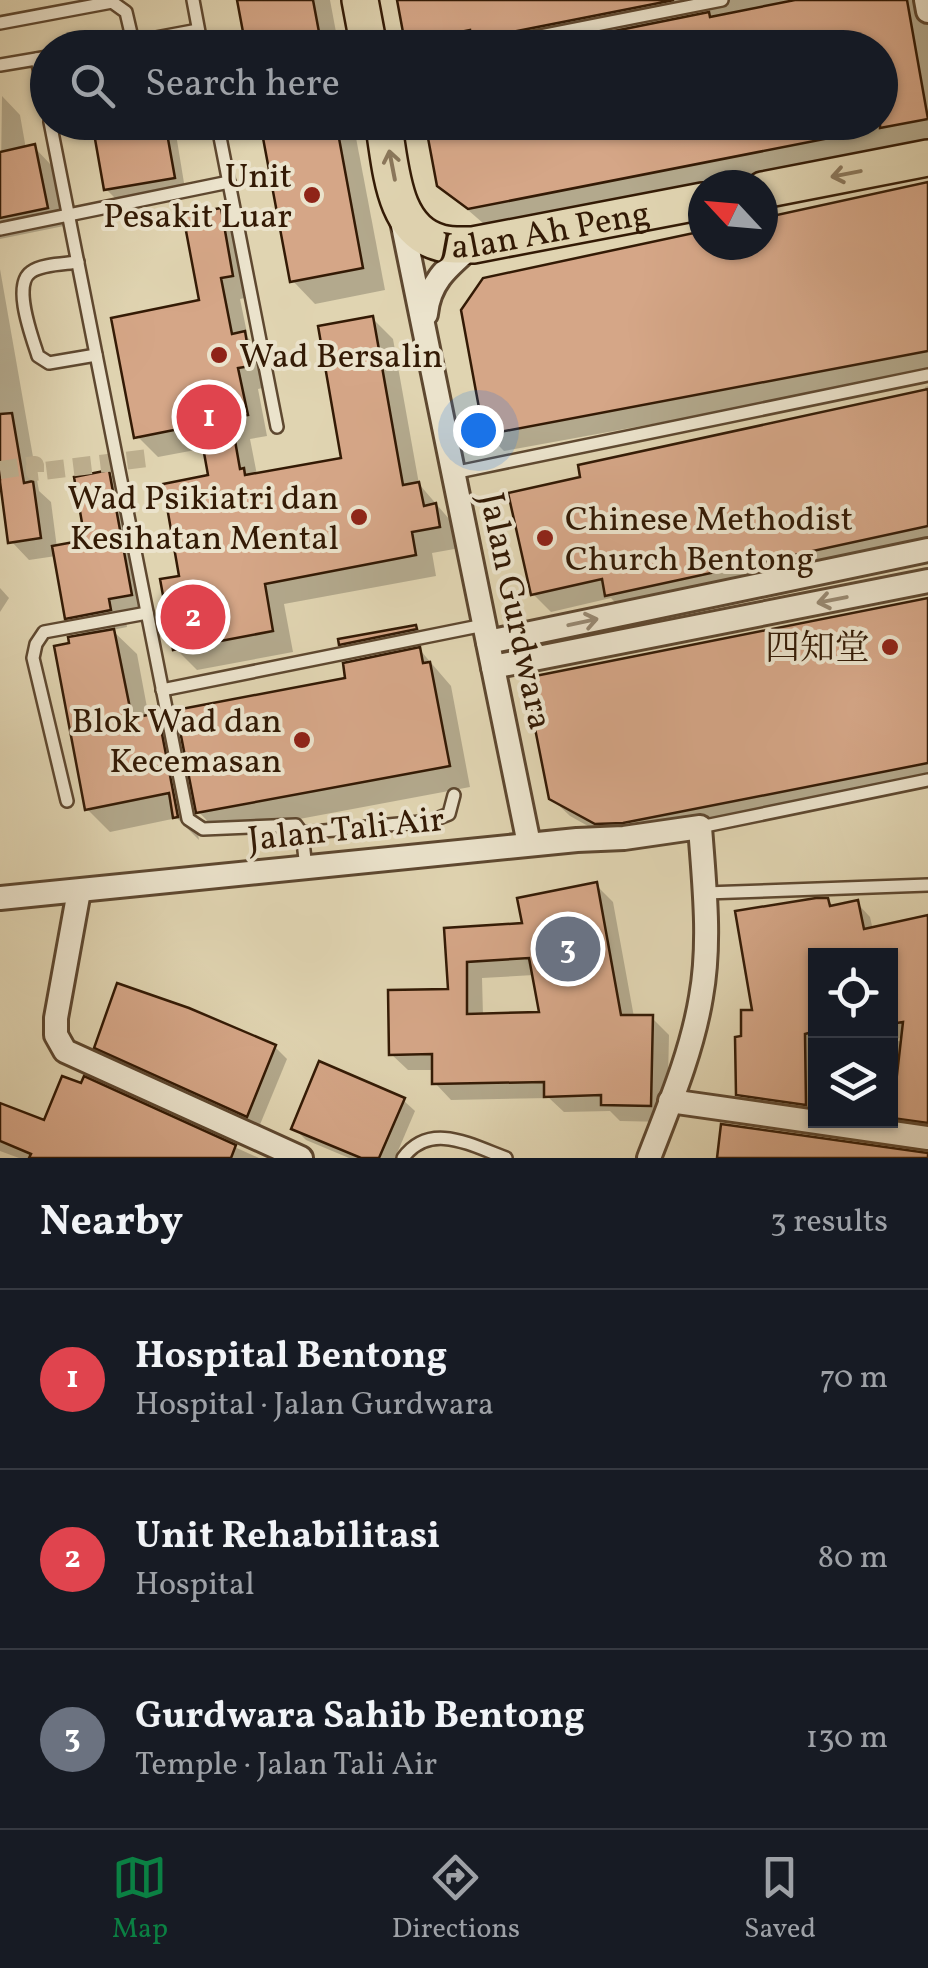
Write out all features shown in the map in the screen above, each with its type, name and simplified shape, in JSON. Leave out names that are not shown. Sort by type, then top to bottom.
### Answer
[{"type":"main road","points":[[360,0],[366,30]]},
{"type":"main road","points":[[387,140],[400,207]]},
{"type":"main road","points":[[778,187],[928,158]]},
{"type":"main road","name":"Jalan Ah Peng","points":[[400,207],[420,233],[441,244],[473,245],[688,204]]},
{"type":"street","points":[[926,0],[928,11]]},
{"type":"street","name":"Jalan Gurdwara","points":[[400,207],[529,844]]},
{"type":"street","points":[[424,332],[428,292],[441,274],[473,245]]},
{"type":"street","points":[[486,633],[928,550]]},
{"type":"street","points":[[493,667],[928,581]]},
{"type":"street","points":[[649,1158],[689,1049],[702,995],[704,893],[700,827]]},
{"type":"street","name":"Jalan Tali Air","points":[[0,898],[529,844],[624,838],[700,827]]},
{"type":"street","points":[[79,891],[56,1018],[56,1035],[65,1051],[301,1158]]},
{"type":"street","points":[[670,1102],[928,1138]]},
{"type":"lane","points":[[193,0],[198,30]]},
{"type":"lane","points":[[570,30],[722,0]]},
{"type":"lane","points":[[0,23],[112,2],[126,12],[131,30]]},
{"type":"lane","points":[[0,65],[30,60]]},
{"type":"lane","points":[[54,140],[188,819],[204,828],[296,825],[302,833],[306,868]]},
{"type":"lane","points":[[221,140],[278,426]]},
{"type":"lane","points":[[0,229],[229,182]]},
{"type":"lane","points":[[78,262],[32,270],[24,279],[21,292],[38,356],[49,363],[96,355]]},
{"type":"lane","points":[[453,472],[928,374]]},
{"type":"lane","points":[[67,801],[34,658],[36,644],[44,632],[147,614]]},
{"type":"lane","points":[[162,690],[486,633]]},
{"type":"lane","points":[[700,827],[928,780]]},
{"type":"lane","points":[[302,833],[431,821],[449,814],[454,795]]},
{"type":"lane","points":[[704,893],[928,884]]},
{"type":"lane","points":[[404,1158],[426,1139],[439,1137],[506,1158]]},
{"type":"building","points":[[237,0],[313,0],[319,30],[243,30]]},
{"type":"building","points":[[397,0],[674,0],[522,30],[403,30]]},
{"type":"building","points":[[795,0],[907,0],[928,119],[898,125],[898,30],[620,30],[709,12],[710,17]]},
{"type":"building","points":[[95,140],[168,140],[175,178],[104,190]]},
{"type":"building","name":"Unit Pesakit Luar","points":[[263,140],[339,140],[363,268],[290,282]]},
{"type":"building","points":[[428,140],[819,140],[468,209],[437,186]]},
{"type":"building","points":[[35,144],[48,208],[0,218],[0,152]]},
{"type":"building","points":[[928,182],[928,351],[484,435],[461,310],[483,278],[688,234],[688,260],[778,260],[778,215]]},
{"type":"building","points":[[221,208],[233,276],[221,278],[232,334],[245,331],[251,366],[238,368],[248,415],[231,418],[240,469],[244,468],[245,475],[341,458],[318,326],[373,316],[403,485],[419,482],[424,506],[436,503],[440,527],[412,532],[416,555],[265,584],[273,631],[173,650],[160,579],[179,576],[163,484],[208,475],[199,425],[134,438],[111,318],[199,300],[183,215]]},
{"type":"building","points":[[928,389],[928,526],[605,596],[602,579],[531,595],[508,493],[580,477],[578,465]]},
{"type":"building","points":[[12,413],[24,483],[33,481],[41,538],[8,543],[0,482],[0,414]]},
{"type":"building","points":[[109,470],[132,595],[109,599],[111,610],[65,619],[52,546],[85,540],[74,477]]},
{"type":"building","points":[[928,598],[928,763],[623,823],[595,824],[549,799],[525,678]]},
{"type":"building","points":[[416,625],[417,629],[339,645],[338,639]]},
{"type":"building","points":[[114,629],[132,718],[158,713],[178,817],[173,818],[169,793],[85,810],[54,646],[69,643],[68,637]]},
{"type":"building","name":"Blok Wad dan Kecemasan","points":[[420,647],[423,663],[430,662],[450,766],[196,813],[176,710],[345,678],[343,663]]},
{"type":"building","points":[[597,882],[621,1015],[653,1015],[651,1106],[601,1105],[601,1095],[544,1097],[544,1082],[432,1084],[432,1054],[389,1055],[388,990],[448,989],[444,928],[522,923],[517,898]],"holes":[[[529,958],[539,1012],[467,1014],[467,962]]]},
{"type":"building","points":[[816,898],[828,898],[830,906],[858,900],[864,929],[928,915],[928,1123],[898,1119],[903,1022],[898,1023],[898,948],[808,948],[806,1105],[736,1095],[735,1037],[741,1036],[741,1010],[752,1010],[735,911]]},
{"type":"building","points":[[117,983],[276,1045],[247,1117],[94,1048]]},
{"type":"building","points":[[319,1061],[405,1098],[379,1158],[361,1158],[291,1129]]},
{"type":"building","points":[[62,1076],[81,1083],[84,1076],[236,1145],[231,1158],[29,1158],[31,1154],[0,1141],[0,1103],[44,1120]]},
{"type":"building","points":[[721,1124],[928,1153],[928,1158],[717,1158]]},
{"type":"tunnel","points":[[0,470],[35,465],[35,472],[148,458]]},
{"type":"place","name":"Unit Pesakit Luar","points":[[312,195]]},
{"type":"place","name":"Wad Bersalin","points":[[219,355]]},
{"type":"place","name":"Hospital Bentong","points":[[209,417]]},
{"type":"place","name":"Wad Psikiatri dan Kesihatan Mental","points":[[359,517]]},
{"type":"place","name":"Chinese Methodist Church Bentong","points":[[545,538]]},
{"type":"place","name":"Unit Rehabilitasi","points":[[193,617]]},
{"type":"place","name":"四知堂","points":[[890,647]]},
{"type":"place","name":"Blok Wad dan Kecemasan","points":[[302,740]]},
{"type":"place","name":"Gurdwara Sahib Bentong","points":[[568,949]]}]
